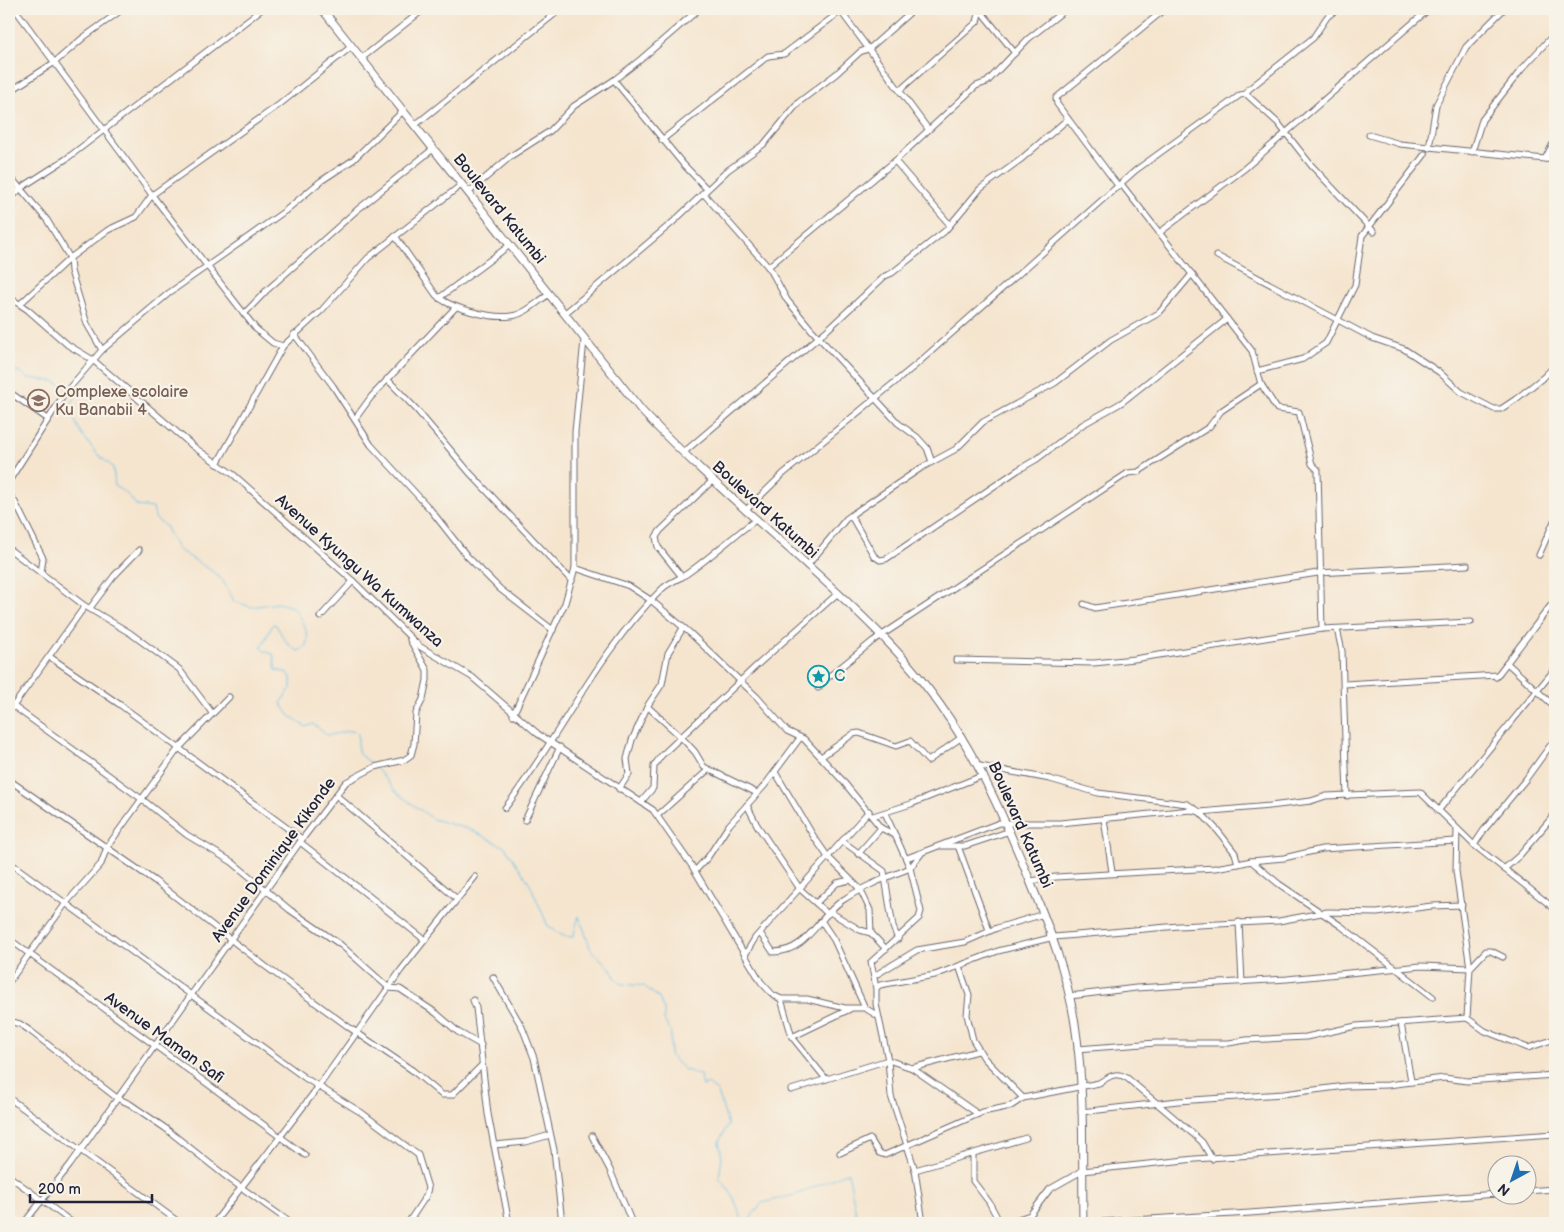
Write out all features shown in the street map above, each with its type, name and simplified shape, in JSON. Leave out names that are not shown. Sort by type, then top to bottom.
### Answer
[{"type":"street","points":[[15,9],[106,129],[152,195],[244,314],[256,329],[273,343],[283,346]]},
{"type":"street","points":[[9,92],[55,62],[60,54],[123,9]]},
{"type":"street","points":[[9,200],[21,188],[66,159],[262,9]]},
{"type":"street","name":"Boulevard Katumbi","points":[[322,9],[461,185],[469,192],[548,295],[642,410],[683,454],[757,519],[882,636],[923,681],[962,737],[980,766],[1010,831],[1054,937],[1070,996],[1081,1085],[1083,1223]]},
{"type":"street","points":[[362,58],[424,9]]},
{"type":"street","points":[[415,125],[561,9]]},
{"type":"street","points":[[469,192],[511,156],[550,131],[574,106],[614,80],[698,9]]},
{"type":"street","points":[[564,314],[673,222],[737,163],[764,144],[799,102],[836,74],[860,52],[870,48],[914,9]]},
{"type":"street","points":[[900,90],[977,22],[979,9]]},
{"type":"street","points":[[979,9],[1014,54]]},
{"type":"street","points":[[768,267],[895,161],[976,86],[987,82],[1028,39],[1066,9]]},
{"type":"street","points":[[1165,9],[1060,93],[1056,98],[1057,104],[1252,352],[1261,384],[1277,409],[1299,412],[1312,464],[1318,470],[1322,629]]},
{"type":"street","points":[[1246,94],[1248,89],[1313,38],[1327,17],[1338,9]]},
{"type":"street","points":[[1159,233],[1244,169],[1429,9]]},
{"type":"street","points":[[1429,148],[1436,105],[1466,47],[1504,9]]},
{"type":"street","points":[[662,140],[768,56],[784,54],[840,10],[870,48],[928,129]]},
{"type":"street","points":[[1472,152],[1482,120],[1521,70],[1555,33]]},
{"type":"street","points":[[20,304],[70,258],[108,230],[136,217],[152,195],[280,104],[352,46]]},
{"type":"street","points":[[614,80],[768,267],[787,300],[898,423],[918,437],[927,448],[932,462]]},
{"type":"street","points":[[1246,94],[1274,119],[1311,164],[1374,232]]},
{"type":"street","points":[[746,510],[782,474],[875,398],[1120,186],[1136,170],[1240,95],[1246,94]]},
{"type":"street","points":[[9,481],[65,393],[102,350],[169,293],[285,211],[321,181],[359,155],[403,110]]},
{"type":"street","points":[[683,454],[885,276],[892,273],[932,243],[980,189],[1020,160],[1068,119]]},
{"type":"street","points":[[1369,135],[1400,144],[1429,148],[1555,160]]},
{"type":"street","points":[[1545,159],[1555,140]]},
{"type":"street","points":[[244,314],[329,234],[391,181],[433,149]]},
{"type":"street","points":[[1257,371],[1303,358],[1326,343],[1355,285],[1362,236],[1425,154]]},
{"type":"street","points":[[895,161],[950,225]]},
{"type":"street","points":[[9,175],[47,220],[70,258],[71,271],[87,324],[102,350]]},
{"type":"street","points":[[217,464],[283,346],[322,310],[368,258],[461,185]]},
{"type":"street","points":[[395,236],[438,298],[443,302],[456,307],[510,316],[548,295]]},
{"type":"street","points":[[438,298],[510,245]]},
{"type":"street","points":[[1217,256],[1379,342],[1404,349],[1439,372],[1461,392],[1494,409],[1505,407],[1545,376],[1555,365]]},
{"type":"street","points":[[807,566],[851,516],[932,462],[956,449],[984,422],[1055,383],[1111,340],[1158,313],[1192,274]]},
{"type":"street","name":"Avenue Kyungu Wa Kumwanza","points":[[9,297],[20,304],[68,345],[92,360],[234,476],[353,581],[427,653],[484,686],[513,714],[658,815],[669,836],[695,871],[767,990],[781,998]]},
{"type":"street","points":[[355,419],[371,397],[456,307]]},
{"type":"street","points":[[851,516],[874,556],[880,560],[886,558],[989,492],[1018,470],[1038,459],[1082,425],[1121,403],[1227,319]]},
{"type":"street","points":[[294,334],[333,386],[371,444],[430,509],[471,560],[507,595],[553,630]]},
{"type":"street","points":[[513,714],[568,596],[575,568],[575,432],[584,340]]},
{"type":"street","points":[[387,380],[416,409],[469,472],[572,581]]},
{"type":"street","points":[[818,688],[826,679],[882,636],[1128,473],[1138,472],[1209,427],[1221,411],[1261,384]]},
{"type":"street","points":[[9,392],[48,419]]},
{"type":"street","points":[[682,576],[658,547],[656,537],[712,481]]},
{"type":"street","points":[[9,495],[15,502],[43,558],[41,573]]},
{"type":"street","points":[[505,808],[552,742],[574,703],[591,678],[664,587],[682,576],[757,519]]},
{"type":"street","points":[[1539,555],[1555,519]]},
{"type":"street","points":[[9,549],[88,607],[130,633],[179,669],[212,713]]},
{"type":"street","points":[[9,712],[11,705],[88,607],[139,550]]},
{"type":"street","points":[[1084,604],[1095,608],[1320,573],[1467,565]]},
{"type":"street","points":[[575,568],[622,582],[652,601],[714,654],[757,697],[787,731],[800,738],[821,757],[881,828],[895,835]]},
{"type":"street","points":[[320,617],[353,581]]},
{"type":"street","points":[[641,802],[653,788],[656,763],[761,661],[837,594]]},
{"type":"street","points":[[1344,684],[1497,677],[1555,600]]},
{"type":"street","points":[[956,660],[1094,663],[1134,659],[1322,629],[1471,622]]},
{"type":"street","points":[[619,789],[629,774],[627,759],[648,707],[662,684],[668,653],[683,628]]},
{"type":"street","points":[[1337,629],[1342,651],[1344,684],[1347,796]]},
{"type":"street","name":"Avenue Dominique Kikonde","points":[[24,1223],[118,1098],[301,840],[346,782],[375,767],[404,760],[411,755],[414,744],[416,714],[423,699],[427,670],[406,634]]},
{"type":"street","points":[[50,657],[119,704],[301,840],[425,940]]},
{"type":"street","points":[[1507,663],[1555,707]]},
{"type":"street","points":[[1438,811],[1555,669]]},
{"type":"street","points":[[9,982],[66,903],[101,864],[107,847],[144,800],[178,749],[229,697]]},
{"type":"street","points":[[11,705],[144,800],[187,835],[232,862],[311,925],[341,945],[389,988],[400,989],[436,1013],[458,1032],[481,1045]]},
{"type":"street","points":[[648,707],[681,737],[708,770],[758,793]]},
{"type":"street","points":[[821,757],[846,737],[859,733],[896,746],[910,741],[928,761],[962,737]]},
{"type":"street","points":[[695,871],[708,857],[728,825],[758,793],[800,738]]},
{"type":"street","points":[[1474,845],[1555,739]]},
{"type":"street","points":[[525,820],[560,747]]},
{"type":"street","points":[[980,766],[1050,779],[1098,793],[1187,804],[1200,812],[1218,831],[1235,853],[1238,864]]},
{"type":"street","points":[[658,815],[708,770]]},
{"type":"street","points":[[775,772],[828,856],[860,889],[870,910],[871,933]]},
{"type":"street","points":[[745,955],[760,933],[828,856],[871,814],[885,813],[984,775]]},
{"type":"street","points":[[9,780],[107,847],[356,1033],[412,1070],[445,1096],[452,1095],[482,1065]]},
{"type":"street","points":[[907,858],[987,827],[1006,823],[1060,823],[1191,810],[1200,812],[1311,801],[1326,796],[1420,792],[1474,845],[1555,908]]},
{"type":"street","points":[[337,796],[457,899]]},
{"type":"street","points":[[747,805],[757,825],[800,889],[829,913],[860,930],[871,933],[886,948]]},
{"type":"street","points":[[885,813],[907,858],[921,911],[915,924],[871,962],[876,988],[878,1016],[888,1060],[891,1096],[915,1170],[923,1223]]},
{"type":"street","points":[[1504,869],[1520,856],[1555,814]]},
{"type":"street","points":[[1104,819],[1112,872]]},
{"type":"street","points":[[858,854],[881,828]]},
{"type":"street","points":[[1457,829],[1456,871],[1470,968],[1467,1018]]},
{"type":"street","points":[[938,846],[958,846],[1010,831]]},
{"type":"street","points":[[842,841],[882,869],[893,928],[898,939]]},
{"type":"street","points":[[1030,881],[1112,872],[1195,869],[1284,858],[1322,849],[1456,841]]},
{"type":"street","points":[[958,846],[989,930]]},
{"type":"street","points":[[760,933],[770,950],[784,952],[806,938],[842,900],[885,877],[910,868],[921,854]]},
{"type":"street","points":[[1251,861],[1278,884],[1322,913],[1433,997]]},
{"type":"street","points":[[9,862],[319,1086],[362,1113],[418,1155],[428,1188],[426,1196],[408,1223]]},
{"type":"street","points":[[214,1223],[319,1086],[425,940],[475,877]]},
{"type":"street","points":[[816,903],[837,883],[850,880]]},
{"type":"street","points":[[876,988],[899,981],[935,975],[998,951],[1054,937],[1239,922],[1284,921],[1322,913],[1377,913],[1432,906],[1462,905]]},
{"type":"street","points":[[874,976],[916,950],[965,942],[989,930],[1044,914]]},
{"type":"street","points":[[822,922],[839,949],[865,1008]]},
{"type":"street","points":[[1239,922],[1242,982]]},
{"type":"street","name":"Avenue Maman Safi","points":[[9,939],[305,1155]]},
{"type":"street","points":[[1070,996],[1136,988],[1242,982],[1421,966],[1470,968],[1486,951],[1503,957]]},
{"type":"street","points":[[959,966],[968,995],[967,1015],[973,1040],[978,1050],[1023,1098]]},
{"type":"street","points":[[493,977],[522,1027],[534,1058],[550,1134],[562,1223]]},
{"type":"street","points":[[826,1079],[792,1037],[781,998],[807,999],[850,1008],[865,1008],[878,1016]]},
{"type":"street","points":[[473,1000],[476,1008],[494,1145],[509,1223]]},
{"type":"street","points":[[792,1037],[850,1008]]},
{"type":"street","points":[[1076,1049],[1156,1043],[1229,1043],[1246,1040],[1306,1037],[1356,1026],[1467,1018],[1486,1031],[1528,1048],[1555,1039]]},
{"type":"street","points":[[9,1021],[20,1024],[29,1030],[118,1098],[165,1128],[228,1178],[291,1223]]},
{"type":"street","points":[[1401,1023],[1411,1081]]},
{"type":"street","points":[[912,1068],[978,1050]]},
{"type":"street","points":[[791,1090],[888,1060],[912,1068],[978,1114]]},
{"type":"street","points":[[840,1153],[870,1138],[882,1156],[978,1114],[1003,1109],[1023,1098],[1081,1085],[1099,1083],[1110,1075],[1122,1075],[1202,1142],[1212,1159]]},
{"type":"street","points":[[1081,1112],[1156,1103],[1283,1094],[1346,1086],[1388,1085],[1449,1078],[1467,1081],[1555,1075]]},
{"type":"street","points":[[9,1098],[180,1223]]},
{"type":"street","points":[[968,1108],[972,1117]]},
{"type":"street","points":[[494,1145],[526,1142],[550,1134]]},
{"type":"street","points":[[1006,1223],[1030,1215],[1050,1189],[1082,1171],[1156,1162],[1555,1134]]},
{"type":"street","points":[[592,1136],[610,1170],[632,1223]]},
{"type":"street","points":[[915,1170],[973,1155],[1026,1138]]},
{"type":"street","points":[[973,1155],[973,1181],[989,1202],[1000,1223]]},
{"type":"street","points":[[9,1176],[73,1223]]},
{"type":"street","points":[[1536,1190],[1555,1189]]},
{"type":"street","points":[[1083,1223],[1250,1213],[1486,1195]]},
{"type":"waterway","points":[[9,369],[21,372],[27,378],[53,381],[67,388]]},
{"type":"waterway","points":[[71,388],[75,389],[75,396],[70,411],[81,433],[97,454],[113,467],[115,486],[127,494],[137,506],[153,508],[155,518],[165,526],[177,549],[212,571],[223,581],[234,601],[251,607],[278,603],[293,607],[306,630],[307,642],[304,647],[298,651],[294,649],[285,640],[276,625],[273,624],[261,648],[273,654],[276,670],[288,673],[291,677],[291,688],[281,703],[289,715],[306,727],[313,724],[327,735],[355,731],[358,734],[358,753],[374,766]]},
{"type":"waterway","points":[[377,769],[397,793],[433,819],[471,830],[505,847],[529,882],[548,926],[563,936],[573,937],[579,916],[591,950],[611,969],[616,979],[621,984],[644,986],[659,998],[664,1010],[664,1020],[671,1033],[670,1055],[683,1069],[700,1075],[703,1086],[708,1084],[718,1092],[728,1125],[719,1142],[722,1157],[719,1178],[734,1199],[743,1223]]},
{"type":"waterway","points":[[749,1223],[753,1214],[762,1203],[798,1194],[848,1172],[858,1223]]},
{"type":"place","name":"Complexe scolaire Ku Banabii 4","points":[[39,401]]},
{"type":"place","name":"C","points":[[818,676]]}]
